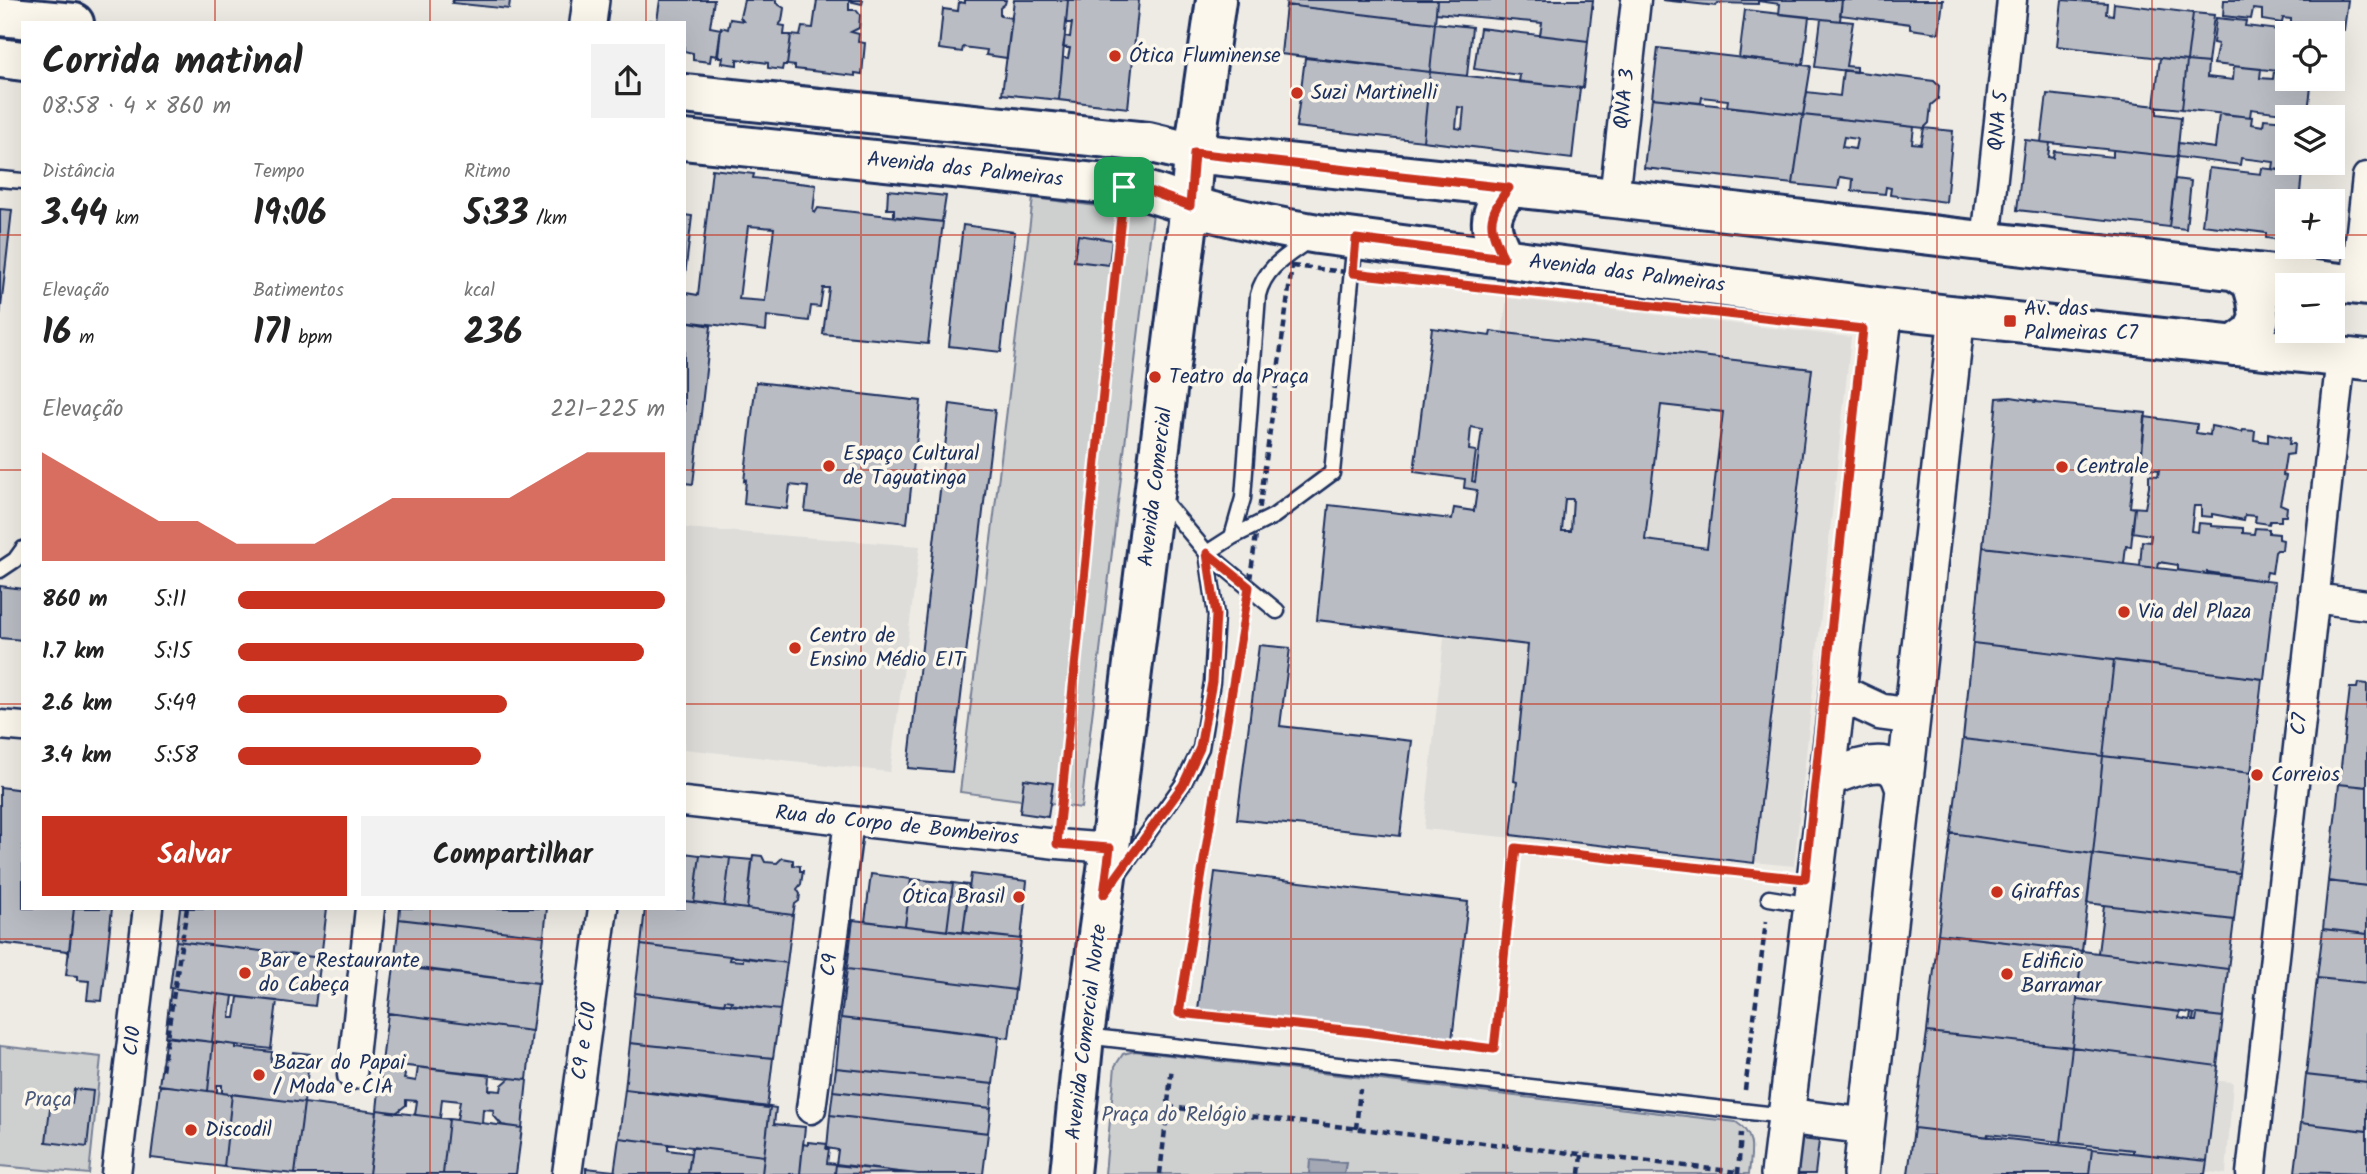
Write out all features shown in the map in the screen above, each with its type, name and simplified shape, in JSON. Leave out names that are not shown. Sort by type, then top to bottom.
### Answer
[{"type":"main road","name":"Avenida Comercial","points":[[1110,848],[1190,206],[1194,153],[1216,0]]},
{"type":"main road","points":[[0,16],[53,21]]},
{"type":"main road","points":[[0,58],[21,61]]},
{"type":"main road","points":[[686,94],[1148,142],[1194,153],[1614,198],[2361,286]]},
{"type":"main road","name":"Avenida das Palmeiras","points":[[686,140],[1144,189],[1190,206],[1280,228],[1318,234],[1354,256],[1504,258],[1885,308],[2354,359]]},
{"type":"main road","points":[[1504,258],[1493,237],[1492,220],[1497,203],[1509,188]]},
{"type":"main road","points":[[2234,270],[2252,282],[2258,300],[2259,319],[2252,333],[2234,346]]},
{"type":"main road","name":"Avenida Comercial Norte","points":[[1070,1174],[1084,1036],[1110,848]]},
{"type":"street","points":[[588,21],[591,0]]},
{"type":"street","name":"QNA 3","points":[[1614,198],[1636,0]]},
{"type":"street","name":"QNA 5","points":[[1986,242],[2012,0]]},
{"type":"street","points":[[2361,286],[2367,177]]},
{"type":"street","points":[[1779,1174],[1885,308]]},
{"type":"street","points":[[1861,1174],[1957,315]]},
{"type":"street","name":"C7","points":[[2251,1174],[2314,598],[2354,359]]},
{"type":"street","points":[[2314,598],[2367,605]]},
{"type":"street","points":[[1838,692],[1881,712],[1903,715],[1913,707]]},
{"type":"street","points":[[0,725],[21,727]]},
{"type":"street","points":[[1827,778],[1857,770],[1869,763],[1883,764],[1896,771],[1904,789]]},
{"type":"street","name":"Rua do Corpo de Bombeiros","points":[[686,802],[1110,848]]},
{"type":"street","name":"C9","points":[[811,1109],[849,821]]},
{"type":"street","name":"C10","points":[[116,1174],[148,910]]},
{"type":"street","points":[[352,1074],[370,910]]},
{"type":"street","name":"C9 e C10","points":[[567,1174],[603,910]]},
{"type":"street","points":[[1786,1116],[1866,1126]]},
{"type":"lane","points":[[0,179],[21,181]]},
{"type":"lane","points":[[1232,537],[1243,498],[1261,281],[1273,265],[1318,234]]},
{"type":"lane","points":[[1207,553],[1274,516],[1332,473],[1354,256]]},
{"type":"lane","points":[[1155,492],[1207,553],[1277,611]]},
{"type":"lane","points":[[0,570],[15,560],[21,552]]},
{"type":"lane","points":[[1104,894],[1183,785],[1200,748],[1212,682],[1215,626],[1207,553]]},
{"type":"lane","points":[[1769,898],[1811,905]]},
{"type":"lane","points":[[1084,1036],[1786,1116]]},
{"type":"path","points":[[1057,844],[1124,187]]},
{"type":"path","points":[[1354,256],[1863,329],[1805,879],[1516,848],[1494,1049],[1364,1032],[1179,1013],[1259,524],[1292,266],[1354,256]]},
{"type":"path","points":[[1160,1174],[1168,1107],[1738,1173],[1769,898]]},
{"type":"path","points":[[161,1076],[187,910]]},
{"type":"path","points":[[1580,1174],[1582,1155]]},
{"type":"shaded area","points":[[1507,298],[1851,337],[1794,866],[1424,829],[1444,638],[1494,637],[1482,475]]},
{"type":"shaded area","name":"Centro de Ensino Médio EIT","points":[[686,528],[920,546],[890,772],[686,749]]},
{"type":"shaded area","points":[[2157,1076],[2233,1082],[2226,1174],[2151,1165]]},
{"type":"shaded area","points":[[1310,1160],[1346,1163],[1344,1174],[1309,1174]]},
{"type":"green space","points":[[1033,198],[1153,213],[1081,808],[960,792]]},
{"type":"green space","name":"Praça","points":[[0,1046],[101,1057],[89,1174],[0,1166]]},
{"type":"green space","name":"Praça do Relógio","points":[[1135,1051],[1736,1122],[1743,1127],[1750,1139],[1749,1174],[1105,1174],[1115,1066],[1123,1054]]},
{"type":"building","points":[[453,0],[510,0],[509,9],[452,3]]},
{"type":"building","points":[[660,0],[714,0],[710,27],[721,29],[718,56],[711,55],[710,62],[693,60],[693,53],[686,51],[686,21],[657,21]]},
{"type":"building","points":[[744,0],[776,0],[776,3],[784,8],[779,25],[785,26],[784,35],[791,35],[787,65],[783,65],[782,70],[768,68],[768,63],[737,59],[737,65],[722,63],[723,57],[717,57],[721,27],[728,29],[730,19],[743,21],[740,17]]},
{"type":"building","points":[[817,0],[863,0],[862,4],[849,1],[849,10],[856,10],[860,15],[859,28],[851,32],[859,34],[858,42],[865,43],[862,74],[855,73],[855,76],[795,69],[795,66],[787,65],[791,35],[800,36],[802,27],[813,28]]},
{"type":"building","points":[[965,0],[1006,0],[1000,8],[1000,16],[1012,18],[1007,58],[986,55],[987,50],[963,47],[962,52],[939,49],[943,9],[958,11],[959,2],[965,3]]},
{"type":"building","points":[[1014,0],[1068,0],[1059,100],[1002,94]]},
{"type":"building","points":[[1068,0],[1139,0],[1128,108],[1059,100],[1063,57],[1068,58],[1070,48],[1063,47],[1065,36],[1070,37],[1072,23],[1066,23]]},
{"type":"building","points":[[1287,0],[1437,0],[1435,23],[1286,5]]},
{"type":"building","points":[[1437,0],[1593,0],[1588,41],[1540,35],[1542,23],[1436,13]]},
{"type":"building","points":[[1662,0],[1842,0],[1840,21],[1779,14],[1780,4],[1758,1],[1758,4],[1718,3],[1716,6]]},
{"type":"building","points":[[1842,0],[1943,0],[1939,33],[1910,29],[1910,24],[1840,15]]},
{"type":"building","points":[[2062,0],[2107,3],[2106,14],[2113,15],[2114,3],[2193,13],[2187,61],[2057,46]]},
{"type":"building","points":[[2224,0],[2348,0],[2345,22],[2291,21],[2283,18],[2282,21],[2275,22],[2262,20],[2262,10],[2253,9],[2251,19],[2223,16]]},
{"type":"building","points":[[1286,5],[1435,23],[1430,72],[1281,54]]},
{"type":"building","points":[[1745,10],[1809,17],[1803,65],[1739,58]]},
{"type":"building","points":[[2193,13],[2214,15],[2208,63],[2187,61]]},
{"type":"building","points":[[2216,18],[2246,21],[2245,26],[2275,29],[2275,71],[2214,64],[2218,44],[2213,43]]},
{"type":"building","points":[[1821,19],[1853,22],[1846,66],[1856,67],[1856,72],[1815,67]]},
{"type":"building","points":[[1435,23],[1472,27],[1467,76],[1430,72]]},
{"type":"building","points":[[1480,28],[1588,41],[1583,88],[1519,82],[1520,75],[1474,69]]},
{"type":"building","points":[[1658,48],[1811,66],[1803,115],[1727,106],[1728,100],[1702,97],[1701,103],[1652,98]]},
{"type":"building","points":[[1305,58],[1430,72],[1423,141],[1296,127]]},
{"type":"building","points":[[2160,58],[2187,61],[2182,109],[2154,106]]},
{"type":"building","points":[[2187,61],[2208,63],[2207,77],[2233,80],[2234,66],[2261,69],[2260,78],[2273,79],[2275,71],[2275,91],[2310,91],[2309,105],[2275,105],[2275,112],[2251,109],[2250,117],[2182,109]]},
{"type":"building","points":[[1843,70],[1934,81],[1939,86],[1938,99],[1931,105],[1929,123],[1924,128],[1803,115],[1807,92],[1840,96]]},
{"type":"building","points":[[1430,72],[1580,88],[1572,159],[1423,141]],"holes":[[[1458,107],[1464,108],[1462,129],[1456,128]]]},
{"type":"building","points":[[2047,94],[2157,106],[2157,114],[2181,117],[2177,157],[2041,142]]},
{"type":"building","points":[[1652,98],[1803,115],[1793,184],[1644,168]]},
{"type":"building","points":[[2219,114],[2252,117],[2251,124],[2263,126],[2264,119],[2275,120],[2275,169],[2274,162],[2241,158],[2240,165],[2177,157],[2178,143],[2215,148]]},
{"type":"building","points":[[1803,115],[1914,127],[1912,143],[1921,144],[1924,128],[1953,131],[1946,202],[1890,195],[1891,188],[1886,187],[1885,194],[1852,191],[1853,179],[1840,177],[1838,189],[1793,184]],"holes":[[[1844,137],[1857,139],[1855,149],[1842,147]]]},
{"type":"building","points":[[2025,140],[2050,143],[2048,157],[2053,158],[2054,151],[2113,157],[2113,150],[2177,157],[2169,227],[2017,210]]},
{"type":"building","points":[[2209,168],[2261,174],[2262,168],[2275,170],[2275,175],[2302,175],[2300,189],[2275,189],[2275,239],[2266,238],[2266,233],[2202,225]]},
{"type":"building","points":[[712,169],[754,174],[753,178],[816,185],[815,213],[818,208],[943,222],[928,344],[823,334],[829,288],[823,288],[820,307],[811,306],[809,321],[767,316],[766,331],[686,321],[686,293],[698,295]],"holes":[[[748,226],[774,228],[765,301],[739,299]]]},
{"type":"building","points":[[2175,179],[2191,181],[2186,229],[2169,227]]},
{"type":"building","points":[[888,190],[946,196],[942,222],[894,217],[894,209],[887,209]]},
{"type":"building","points":[[0,209],[12,210],[0,316]]},
{"type":"building","points":[[686,215],[692,216],[686,267]]},
{"type":"building","points":[[963,225],[1015,232],[1001,352],[949,346]]},
{"type":"building","points":[[1078,235],[1112,240],[1109,265],[1074,261]]},
{"type":"building","points":[[686,321],[711,326],[693,484],[686,483]]},
{"type":"building","points":[[1432,328],[1490,336],[1491,331],[1812,369],[1754,863],[1511,835],[1528,645],[1317,620],[1329,505],[1452,519],[1454,508],[1474,511],[1477,490],[1464,488],[1465,479],[1414,472]],"holes":[[[1661,405],[1723,412],[1707,548],[1645,540]],[[1471,427],[1482,429],[1475,482],[1472,481],[1476,451],[1469,450]],[[1565,499],[1573,499],[1571,531],[1562,531]]]},
{"type":"building","name":"Espaço Cultural de Taguatinga","points":[[756,382],[921,401],[907,523],[805,511],[808,487],[790,485],[787,509],[744,504],[746,480],[744,481]]},
{"type":"building","name":"Centrale","points":[[2011,397],[2035,402],[2146,413],[2142,453],[2136,453],[2130,507],[2135,508],[2131,547],[2126,546],[2124,564],[1983,547],[1997,398]]},
{"type":"building","points":[[950,404],[995,410],[952,772],[908,768]]},
{"type":"building","points":[[2145,417],[2197,424],[2196,433],[2210,435],[2211,426],[2242,432],[2255,431],[2254,440],[2268,442],[2268,433],[2290,438],[2289,444],[2294,444],[2293,454],[2286,455],[2283,475],[2286,476],[2280,504],[2287,507],[2286,516],[2281,516],[2281,521],[2270,521],[2269,524],[2255,522],[2256,516],[2245,515],[2244,520],[2212,514],[2212,517],[2201,516],[2201,506],[2194,506],[2191,531],[2198,532],[2199,523],[2243,528],[2243,533],[2254,534],[2255,528],[2269,529],[2269,533],[2279,534],[2279,539],[2283,540],[2282,550],[2275,552],[2272,573],[2267,572],[2265,581],[2178,570],[2178,565],[2159,562],[2158,568],[2140,566],[2142,541],[2150,542],[2151,535],[2132,532],[2135,508],[2130,507],[2145,508],[2149,475],[2158,476],[2159,470],[2140,468]]},
{"type":"building","name":"Via del Plaza","points":[[1983,547],[2275,582],[2264,679],[1973,643]]},
{"type":"building","points":[[0,586],[21,589],[21,640],[0,638]]},
{"type":"building","points":[[1973,643],[2114,660],[2103,756],[1963,739]]},
{"type":"building","points":[[1259,645],[1290,648],[1280,726],[1412,741],[1400,836],[1237,819]]},
{"type":"building","points":[[2114,660],[2262,679],[2251,773],[2103,756]]},
{"type":"building","points":[[2358,683],[2367,684],[2367,787],[2339,784],[2350,688],[2357,688]]},
{"type":"building","points":[[1963,739],[2103,756],[2093,854],[1951,833]]},
{"type":"building","points":[[2103,756],[2251,773],[2239,873],[2093,854]]},
{"type":"building","points":[[1024,779],[1053,783],[1048,817],[1020,813]]},
{"type":"building","points":[[2339,784],[2367,787],[2367,886],[2328,881]]},
{"type":"building","points":[[0,787],[21,790],[21,910],[74,910],[69,954],[67,951],[0,943]]},
{"type":"building","points":[[1951,833],[2093,854],[2082,951],[1938,934]]},
{"type":"building","points":[[686,853],[700,855],[694,902],[686,901]]},
{"type":"building","points":[[2093,854],[2239,873],[2234,920],[2087,903]]},
{"type":"building","points":[[700,855],[730,858],[724,906],[694,902]]},
{"type":"building","points":[[753,855],[762,856],[765,862],[777,863],[782,858],[793,860],[793,865],[800,866],[800,871],[803,871],[801,884],[797,889],[800,894],[799,901],[795,904],[793,915],[747,909]]},
{"type":"building","points":[[730,858],[752,860],[747,909],[724,906]]},
{"type":"building","points":[[1215,872],[1468,902],[1452,1040],[1198,1010]]},
{"type":"building","points":[[871,874],[911,879],[905,926],[865,921]]},
{"type":"building","points":[[971,874],[1027,881],[1021,939],[963,933]]},
{"type":"building","points":[[911,879],[953,883],[947,931],[905,926]]},
{"type":"building","points":[[2328,881],[2367,886],[2367,934],[2323,929]]},
{"type":"building","points":[[953,883],[969,885],[963,933],[947,931]]},
{"type":"building","points":[[686,901],[793,915],[787,963],[641,945],[645,910],[686,910]]},
{"type":"building","points":[[2104,905],[2234,920],[2228,969],[2098,953]]},
{"type":"building","points":[[74,910],[112,910],[102,1001],[87,1000],[89,981],[66,975]]},
{"type":"building","points":[[180,910],[327,910],[321,958],[176,941]]},
{"type":"building","points":[[400,910],[547,910],[544,936],[399,919]]},
{"type":"building","points":[[399,919],[544,936],[539,983],[394,965]]},
{"type":"building","points":[[853,920],[1021,939],[1015,990],[847,969]]},
{"type":"building","points":[[2323,929],[2367,934],[2367,983],[2317,978]]},
{"type":"building","name":"Edificio Barramar","points":[[1938,934],[2082,951],[2072,1047],[1927,1032]]},
{"type":"building","name":"Bar e Restaurante do Cabeça","points":[[176,941],[321,958],[315,1006],[170,988]]},
{"type":"building","points":[[641,945],[730,956],[729,960],[743,961],[743,957],[787,963],[780,1010],[731,1005],[732,1001],[725,1000],[724,1004],[635,993]]},
{"type":"building","points":[[2082,951],[2228,969],[2223,1017],[2077,999]]},
{"type":"building","points":[[394,966],[538,983],[532,1031],[388,1013]]},
{"type":"building","points":[[847,969],[1015,990],[1009,1038],[841,1018]]},
{"type":"building","points":[[2317,978],[2367,983],[2367,1082],[2306,1075]]},
{"type":"building","points":[[171,988],[218,994],[212,1042],[165,1037]]},
{"type":"building","points":[[635,993],[780,1010],[773,1058],[630,1043]]},
{"type":"building","points":[[218,994],[233,996],[230,1018],[235,1018],[238,997],[277,1001],[271,1049],[212,1042]]},
{"type":"building","points":[[2077,999],[2180,1012],[2179,1018],[2190,1020],[2191,1013],[2194,1014],[2193,1021],[2196,1021],[2197,1014],[2223,1017],[2217,1066],[2072,1047]]},
{"type":"building","points":[[388,1013],[532,1031],[527,1080],[382,1063]]},
{"type":"building","points":[[841,1018],[999,1036],[993,1084],[836,1068]]},
{"type":"building","points":[[1927,1032],[2072,1047],[2061,1142],[1914,1128]]},
{"type":"building","points":[[166,1036],[213,1042],[208,1091],[159,1085]]},
{"type":"building","name":"Bazar do Papai / Moda e CIA","points":[[213,1042],[272,1052],[271,1063],[292,1065],[293,1052],[310,1054],[304,1103],[222,1093],[222,1085],[217,1085],[217,1092],[208,1091]]},
{"type":"building","points":[[630,1043],[773,1058],[767,1108],[625,1090]]},
{"type":"building","points":[[2072,1047],[2218,1066],[2207,1161],[2061,1142]]},
{"type":"building","points":[[382,1063],[396,1064],[405,1075],[404,1079],[416,1081],[418,1067],[490,1075],[489,1090],[501,1091],[502,1085],[510,1078],[527,1080],[522,1128],[502,1125],[493,1115],[494,1110],[483,1109],[482,1123],[457,1120],[460,1101],[442,1099],[440,1118],[415,1115],[417,1101],[406,1100],[406,1105],[396,1113],[377,1110]]},
{"type":"building","points":[[836,1068],[993,1084],[991,1108],[833,1091]]},
{"type":"building","points":[[2306,1075],[2367,1082],[2367,1131],[2301,1123]]},
{"type":"building","name":"Discodil","points":[[160,1085],[232,1094],[224,1167],[151,1158]]},
{"type":"building","points":[[74,1089],[93,1091],[87,1147],[46,1142],[51,1100],[72,1103]]},
{"type":"building","points":[[625,1089],[770,1107],[764,1156],[619,1138]]},
{"type":"building","points":[[833,1091],[991,1108],[988,1133],[830,1115]]},
{"type":"building","points":[[232,1094],[304,1103],[295,1174],[224,1167]]},
{"type":"building","points":[[304,1103],[377,1112],[369,1174],[295,1174]]},
{"type":"building","points":[[770,1107],[776,1108],[774,1124],[805,1127],[800,1174],[762,1174]]},
{"type":"building","points":[[377,1110],[449,1119],[443,1174],[369,1174]]},
{"type":"building","points":[[830,1115],[988,1133],[983,1174],[918,1174],[836,1165],[838,1150],[827,1148]]},
{"type":"building","points":[[449,1119],[522,1128],[516,1174],[443,1174]]},
{"type":"building","points":[[2301,1123],[2367,1131],[2367,1174],[2295,1172]]},
{"type":"building","points":[[1914,1128],[2092,1149],[2089,1174],[1908,1174]]},
{"type":"building","points":[[619,1138],[668,1144],[668,1150],[691,1153],[688,1174],[614,1174]]},
{"type":"building","points":[[1800,1139],[1819,1141],[1815,1174],[1796,1174]]},
{"type":"building","points":[[808,1142],[827,1144],[827,1163],[836,1164],[835,1174],[800,1174],[803,1144],[808,1145]]},
{"type":"building","points":[[692,1147],[764,1156],[762,1174],[688,1174]]},
{"type":"building","points":[[2092,1149],[2207,1161],[2205,1174],[2089,1174]]},
{"type":"building","points":[[836,1164],[907,1173],[910,1173],[835,1174]]},
{"type":"building","points":[[586,1168],[615,1171],[614,1174],[586,1174]]},
{"type":"place","name":"Ótica Fluminense","points":[[1115,56]]},
{"type":"place","name":"Suzi Martinelli","points":[[1297,93]]},
{"type":"place","name":"Av. das Palmeiras C7","points":[[2010,321]]},
{"type":"place","name":"Teatro da Praça","points":[[1155,377]]},
{"type":"place","name":"Espaço Cultural de Taguatinga","points":[[829,466]]},
{"type":"place","name":"Centrale","points":[[2062,467]]},
{"type":"place","name":"Via del Plaza","points":[[2124,612]]},
{"type":"place","name":"Centro de Ensino Médio EIT","points":[[795,648]]},
{"type":"place","name":"Correios","points":[[2257,775]]},
{"type":"place","name":"Giraffas","points":[[1997,892]]},
{"type":"place","name":"Ótica Brasil","points":[[1019,897]]},
{"type":"place","name":"Bar e Restaurante do Cabeça","points":[[245,973]]},
{"type":"place","name":"Edificio Barramar","points":[[2007,974]]},
{"type":"place","name":"Bazar do Papai / Moda e CIA","points":[[259,1075]]},
{"type":"place","name":"Discodil","points":[[191,1130]]},
{"type":"route","points":[[1194,153],[1509,188],[1497,203],[1492,220],[1493,237],[1504,258],[1356,239],[1353,273],[1863,329],[1805,879],[1516,848],[1494,1049],[1364,1032],[1179,1013],[1249,587],[1207,553],[1216,615],[1212,682],[1200,748],[1183,785],[1104,894],[1110,848],[1057,844],[1124,187],[1144,189],[1190,206],[1194,153]]}]
